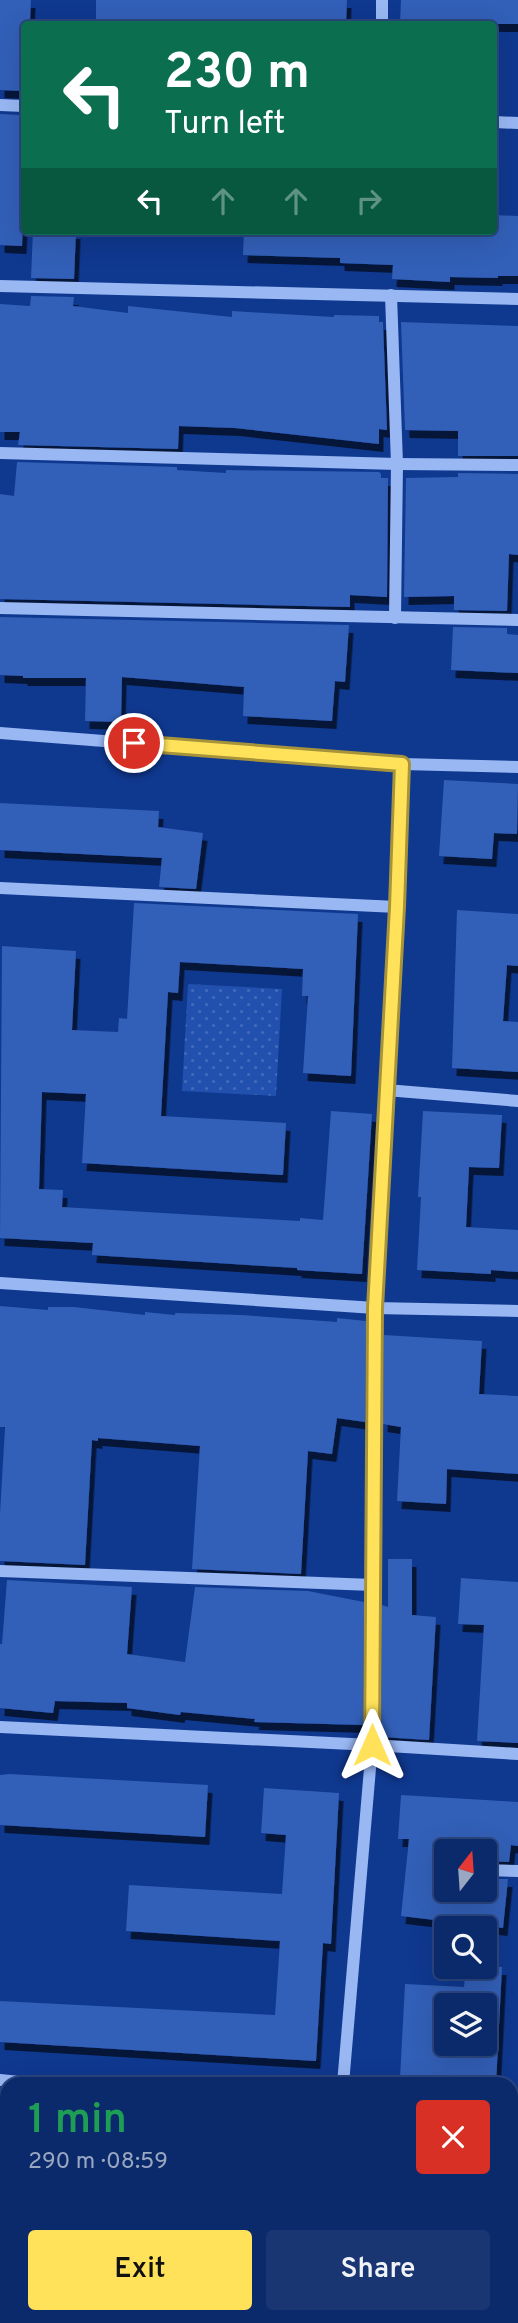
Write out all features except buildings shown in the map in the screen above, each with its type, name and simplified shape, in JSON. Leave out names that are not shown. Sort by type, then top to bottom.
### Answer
[{"type":"street","points":[[382,0],[382,21]]},
{"type":"street","points":[[0,105],[21,106]]},
{"type":"street","points":[[497,122],[518,123]]},
{"type":"street","points":[[0,286],[518,299]]},
{"type":"street","points":[[391,295],[397,464],[395,618]]},
{"type":"street","points":[[0,453],[518,465]]},
{"type":"street","points":[[0,608],[518,620]]},
{"type":"street","points":[[0,733],[402,764],[518,767]]},
{"type":"street","points":[[344,2077],[372,1745],[375,1308],[402,764]]},
{"type":"street","points":[[0,888],[397,907]]},
{"type":"street","points":[[386,1090],[518,1101]]},
{"type":"street","points":[[0,1283],[375,1308],[518,1311]]},
{"type":"street","points":[[0,1571],[373,1585]]},
{"type":"street","points":[[0,1727],[518,1754]]},
{"type":"street","points":[[497,1870],[518,1871]]},
{"type":"shaded area","points":[[188,984],[282,989],[276,1096],[182,1091]]},
{"type":"route","points":[[134,743],[402,764],[375,1308],[372,1745]]}]
